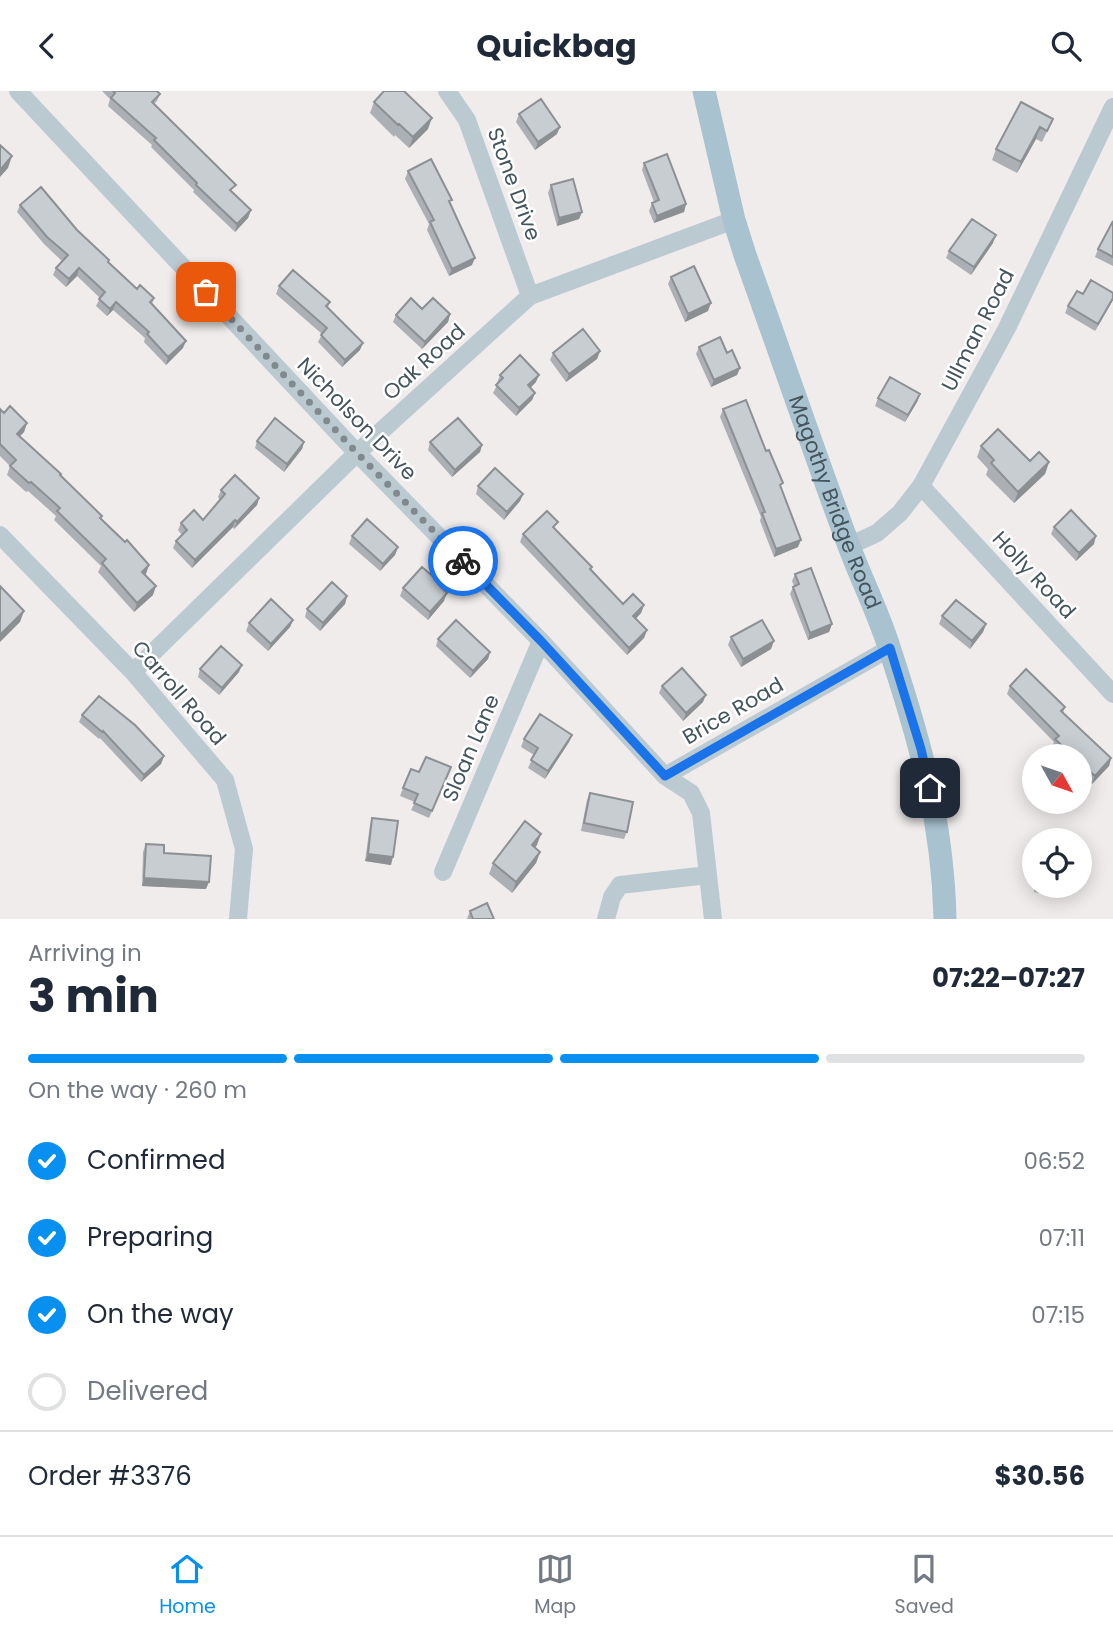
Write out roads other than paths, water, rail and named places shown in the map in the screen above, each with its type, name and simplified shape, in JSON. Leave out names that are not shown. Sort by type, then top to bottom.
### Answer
[{"type":"main road","name":"Magothy Bridge Road","points":[[704,91],[734,220],[849,547],[890,648],[921,749],[934,807],[944,876],[945,919]]},
{"type":"street","name":"Nicholson Drive","points":[[18,91],[357,453],[541,641],[665,776]]},
{"type":"street","name":"Stone Drive","points":[[447,91],[467,120],[530,296]]},
{"type":"street","name":"Ullman Road","points":[[849,547],[877,533],[900,513],[921,486],[1007,328],[1113,107]]},
{"type":"street","name":"Oak Road","points":[[133,672],[357,453],[530,296],[734,220]]},
{"type":"street","name":"Holly Road","points":[[921,486],[1113,694]]},
{"type":"street","name":"Carroll Road","points":[[0,535],[133,672],[225,780],[244,849],[238,919]]},
{"type":"street","name":"Sloan Lane","points":[[443,872],[541,641]]},
{"type":"street","name":"Brice Road","points":[[665,776],[890,648]]},
{"type":"street","points":[[665,776],[691,793],[702,813],[713,919]]},
{"type":"street","points":[[606,919],[612,897],[620,885],[708,875]]}]
